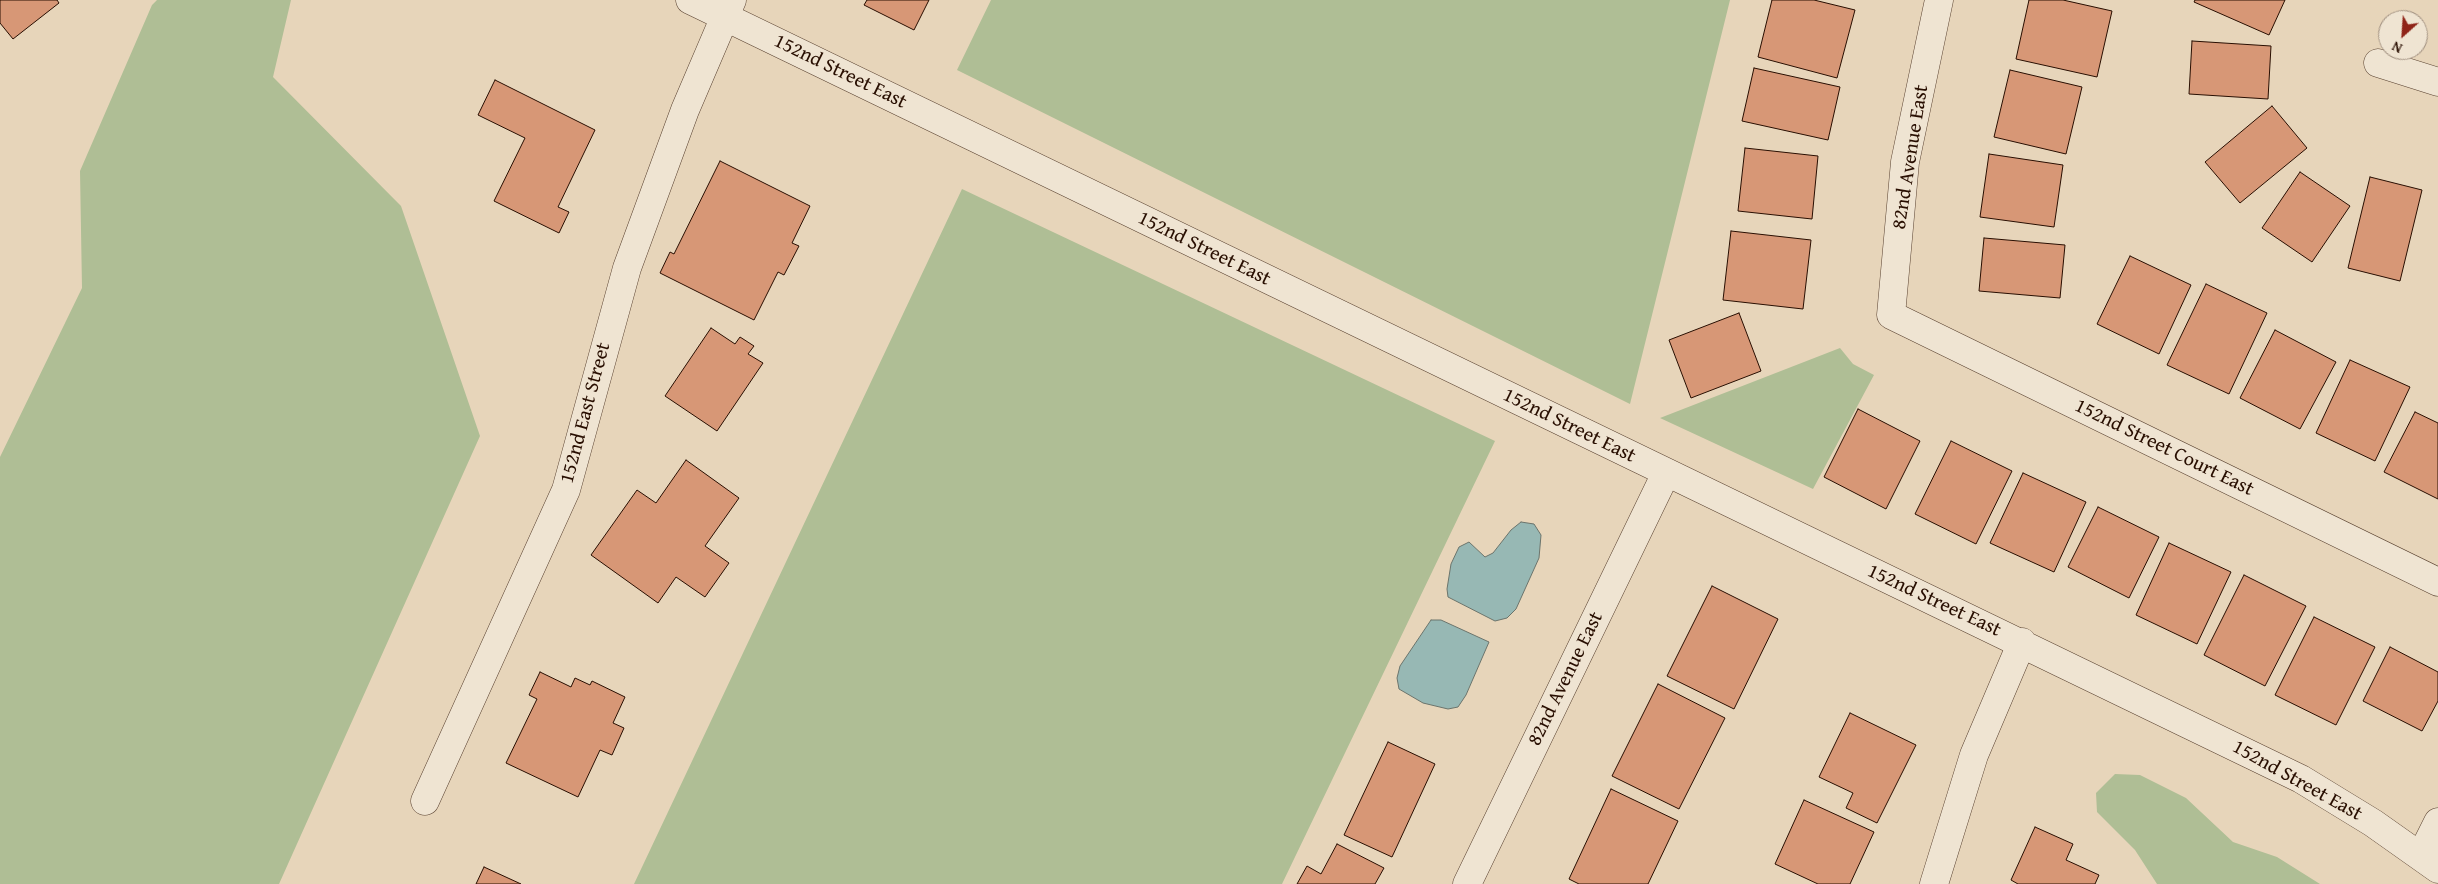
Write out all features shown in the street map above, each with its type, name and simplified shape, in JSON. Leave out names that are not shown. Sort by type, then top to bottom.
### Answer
[{"type":"street","name":"152nd Street East","points":[[690,0],[728,8],[1666,473],[2022,642],[2301,779],[2373,823],[2429,862]]},
{"type":"street","name":"82nd Avenue East","points":[[1891,315],[1905,162],[1939,0]]},
{"type":"street","name":"152nd East Street","points":[[425,801],[566,490],[627,268],[684,110],[728,8]]},
{"type":"street","points":[[2378,63],[2438,82]]},
{"type":"street","name":"152nd Street Court East","points":[[1891,315],[2438,582]]},
{"type":"street","name":"82nd Avenue East","points":[[1467,884],[1666,473]]},
{"type":"street","points":[[1934,884],[1974,755],[2022,642]]},
{"type":"street","points":[[2429,862],[2438,822]]},
{"type":"green space","points":[[157,0],[291,0],[273,77],[401,206],[480,436],[279,884],[0,884],[0,457],[82,288],[80,171],[152,5]]},
{"type":"green space","points":[[991,0],[1730,0],[1630,404],[957,70]]},
{"type":"green space","points":[[962,189],[1495,441],[1282,884],[634,884]]},
{"type":"green space","points":[[1840,348],[1853,364],[1874,375],[1813,489],[1660,418]]},
{"type":"green space","points":[[2115,774],[2140,775],[2186,798],[2233,842],[2277,857],[2320,884],[2157,884],[2135,850],[2097,812],[2096,793]]},
{"type":"water","points":[[1521,522],[1534,524],[1541,535],[1539,558],[1516,609],[1507,618],[1495,621],[1448,597],[1447,589],[1451,564],[1459,547],[1469,542],[1485,557],[1493,553],[1511,530]]},
{"type":"water","points":[[1431,620],[1441,620],[1489,642],[1466,695],[1458,707],[1448,709],[1423,703],[1399,689],[1397,678],[1400,666]]},
{"type":"building","points":[[0,0],[57,0],[59,3],[13,39],[0,23]]},
{"type":"building","points":[[867,0],[929,0],[914,30],[864,5]]},
{"type":"building","points":[[1772,0],[1814,0],[1855,10],[1837,78],[1758,57]]},
{"type":"building","points":[[2029,0],[2063,0],[2112,11],[2097,77],[2016,59]]},
{"type":"building","points":[[2195,0],[2285,0],[2269,35],[2194,2]]},
{"type":"building","points":[[2192,41],[2271,46],[2268,99],[2189,94]]},
{"type":"building","points":[[1754,68],[1840,87],[1828,140],[1742,121]]},
{"type":"building","points":[[2010,70],[2082,87],[2066,154],[1994,137]]},
{"type":"building","points":[[495,80],[595,130],[558,207],[569,212],[559,233],[494,201],[525,138],[478,115]]},
{"type":"building","points":[[2272,106],[2307,148],[2240,203],[2205,162]]},
{"type":"building","points":[[1745,148],[1818,156],[1812,219],[1738,211]]},
{"type":"building","points":[[1989,154],[2063,165],[2054,227],[1980,217]]},
{"type":"building","points":[[720,161],[810,206],[792,243],[799,246],[784,275],[778,272],[754,320],[660,273],[670,252],[674,254]]},
{"type":"building","points":[[2300,172],[2350,206],[2312,262],[2262,228]]},
{"type":"building","points":[[2370,177],[2422,190],[2400,281],[2348,268]]},
{"type":"building","points":[[1731,231],[1811,240],[1803,309],[1723,300]]},
{"type":"building","points":[[1984,238],[2065,245],[2060,298],[1979,291]]},
{"type":"building","points":[[2130,256],[2191,285],[2159,354],[2097,324]]},
{"type":"building","points":[[2206,284],[2267,313],[2229,394],[2167,365]]},
{"type":"building","points":[[1739,313],[1761,371],[1691,398],[1669,340]]},
{"type":"building","points":[[711,328],[735,344],[740,337],[754,346],[748,354],[763,363],[717,431],[665,396]]},
{"type":"building","points":[[2275,330],[2336,362],[2300,429],[2240,398]]},
{"type":"building","points":[[2350,360],[2410,387],[2375,461],[2316,433]]},
{"type":"building","points":[[1858,409],[1920,441],[1886,509],[1824,477]]},
{"type":"building","points":[[2415,412],[2438,423],[2438,499],[2384,472]]},
{"type":"building","points":[[1951,441],[2012,471],[1976,544],[1915,514]]},
{"type":"building","points":[[686,460],[739,498],[705,546],[729,563],[705,597],[676,577],[658,603],[591,555],[637,490],[656,503]]},
{"type":"building","points":[[2023,473],[2086,502],[2054,572],[1990,543]]},
{"type":"building","points":[[2098,507],[2159,537],[2129,598],[2068,567]]},
{"type":"building","points":[[2169,543],[2231,572],[2197,644],[2136,615]]},
{"type":"building","points":[[2244,575],[2306,606],[2265,686],[2204,655]]},
{"type":"building","points":[[1712,586],[1778,619],[1734,709],[1667,676]]},
{"type":"building","points":[[2314,617],[2375,647],[2336,725],[2275,695]]},
{"type":"building","points":[[2390,647],[2438,672],[2438,701],[2422,731],[2363,701]]},
{"type":"building","points":[[540,672],[571,687],[575,678],[590,685],[592,681],[625,697],[613,723],[624,728],[612,755],[600,750],[578,797],[506,763],[537,699],[529,695]]},
{"type":"building","points":[[1658,684],[1725,718],[1679,809],[1612,776]]},
{"type":"building","points":[[1850,713],[1916,745],[1877,823],[1846,808],[1853,793],[1819,777]]},
{"type":"building","points":[[1388,742],[1435,764],[1392,857],[1344,835]]},
{"type":"building","points":[[1611,789],[1678,821],[1648,884],[1579,884],[1569,879]]},
{"type":"building","points":[[1804,800],[1874,832],[1850,884],[1818,884],[1775,864]]},
{"type":"building","points":[[2035,827],[2073,844],[2066,860],[2099,875],[2095,884],[2018,884],[2011,880]]},
{"type":"building","points":[[1337,844],[1384,868],[1375,884],[1297,884],[1307,866],[1321,874]]},
{"type":"building","points":[[484,867],[521,884],[476,884]]}]
